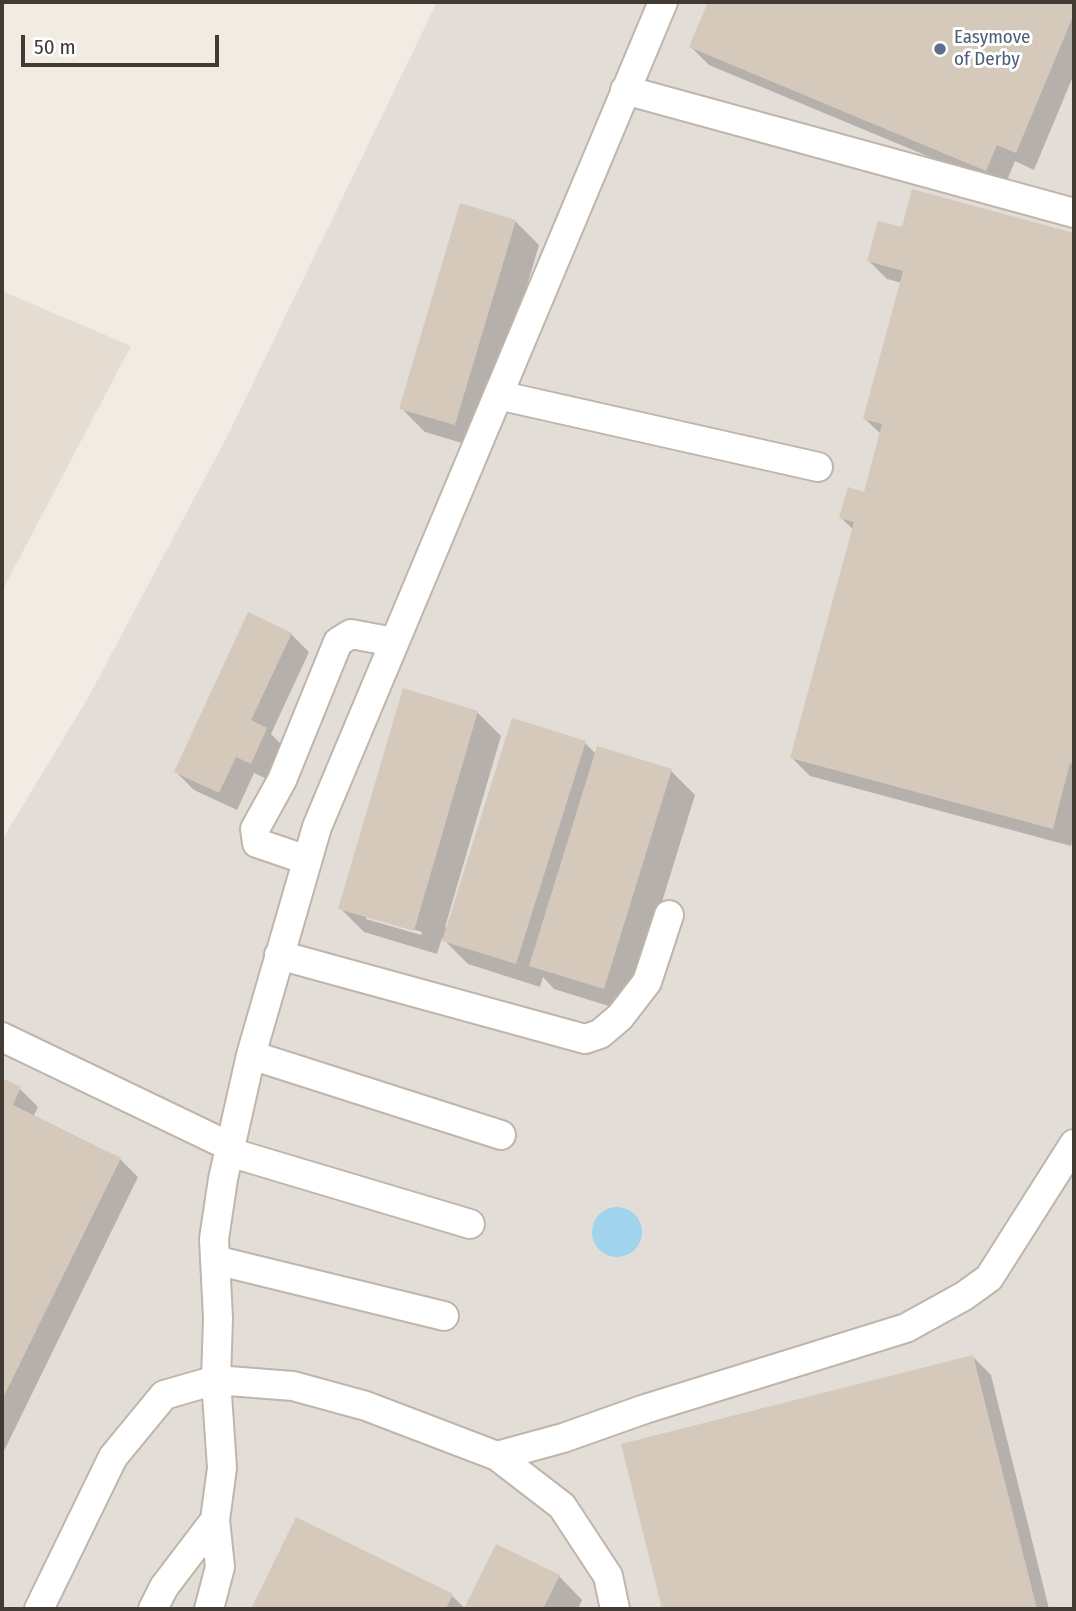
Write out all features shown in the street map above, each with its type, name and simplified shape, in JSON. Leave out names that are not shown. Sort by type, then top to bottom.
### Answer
[{"type":"lane","points":[[209,1609],[220,1567],[215,1520],[222,1468],[216,1380],[218,1318],[214,1239],[251,1055],[279,955],[317,827],[663,2]]},
{"type":"lane","points":[[625,90],[777,141],[843,159],[1074,212]]},
{"type":"lane","points":[[498,395],[818,467]]},
{"type":"lane","points":[[307,860],[257,843],[255,829],[282,780],[338,642],[351,634],[394,642]]},
{"type":"lane","points":[[279,955],[585,1039],[600,1034],[620,1017],[647,982],[669,915]]},
{"type":"lane","points":[[2,1037],[230,1149],[470,1224]]},
{"type":"lane","points":[[251,1055],[501,1135]]},
{"type":"lane","points":[[496,1456],[562,1438],[645,1409],[905,1328],[964,1296],[989,1278],[1074,1144]]},
{"type":"lane","points":[[215,1260],[444,1316]]},
{"type":"lane","points":[[39,1609],[113,1457],[164,1395],[216,1380],[293,1386],[366,1406],[496,1456],[562,1507],[608,1576],[615,1609]]},
{"type":"lane","points":[[153,1609],[164,1587],[215,1520]]},
{"type":"shaded area","points":[[437,2],[1074,2],[1074,1609],[2,1609],[2,840],[89,696],[228,435]]},
{"type":"shaded area","points":[[2,291],[131,346],[2,591]]},
{"type":"water","points":[[617,1207],[634,1215],[642,1232],[634,1249],[617,1257],[600,1249],[592,1232],[600,1215]]},
{"type":"building","points":[[708,2],[1074,2],[1074,14],[1016,153],[997,145],[986,171],[689,47]]},
{"type":"building","points":[[912,189],[1074,233],[1074,765],[1070,763],[1053,829],[790,758],[854,522],[839,518],[848,487],[864,492],[882,424],[863,419],[903,271],[867,261],[878,221],[902,227]]},
{"type":"building","points":[[460,203],[516,220],[455,425],[399,409]]},
{"type":"building","points":[[248,612],[292,633],[251,720],[267,728],[251,764],[236,757],[219,793],[174,772]]},
{"type":"building","points":[[403,688],[478,711],[414,931],[338,909]]},
{"type":"building","points":[[512,718],[586,741],[516,964],[442,941]]},
{"type":"building","points":[[597,746],[672,769],[604,989],[529,966]]},
{"type":"building","points":[[2,1078],[21,1087],[13,1105],[121,1158],[2,1400]]},
{"type":"building","points":[[973,1355],[1037,1609],[662,1609],[621,1444]]},
{"type":"building","points":[[296,1517],[453,1594],[446,1609],[251,1609]]},
{"type":"building","points":[[496,1544],[560,1575],[543,1609],[464,1609]]},
{"type":"place","name":"Easymove of Derby","points":[[940,49]]}]
